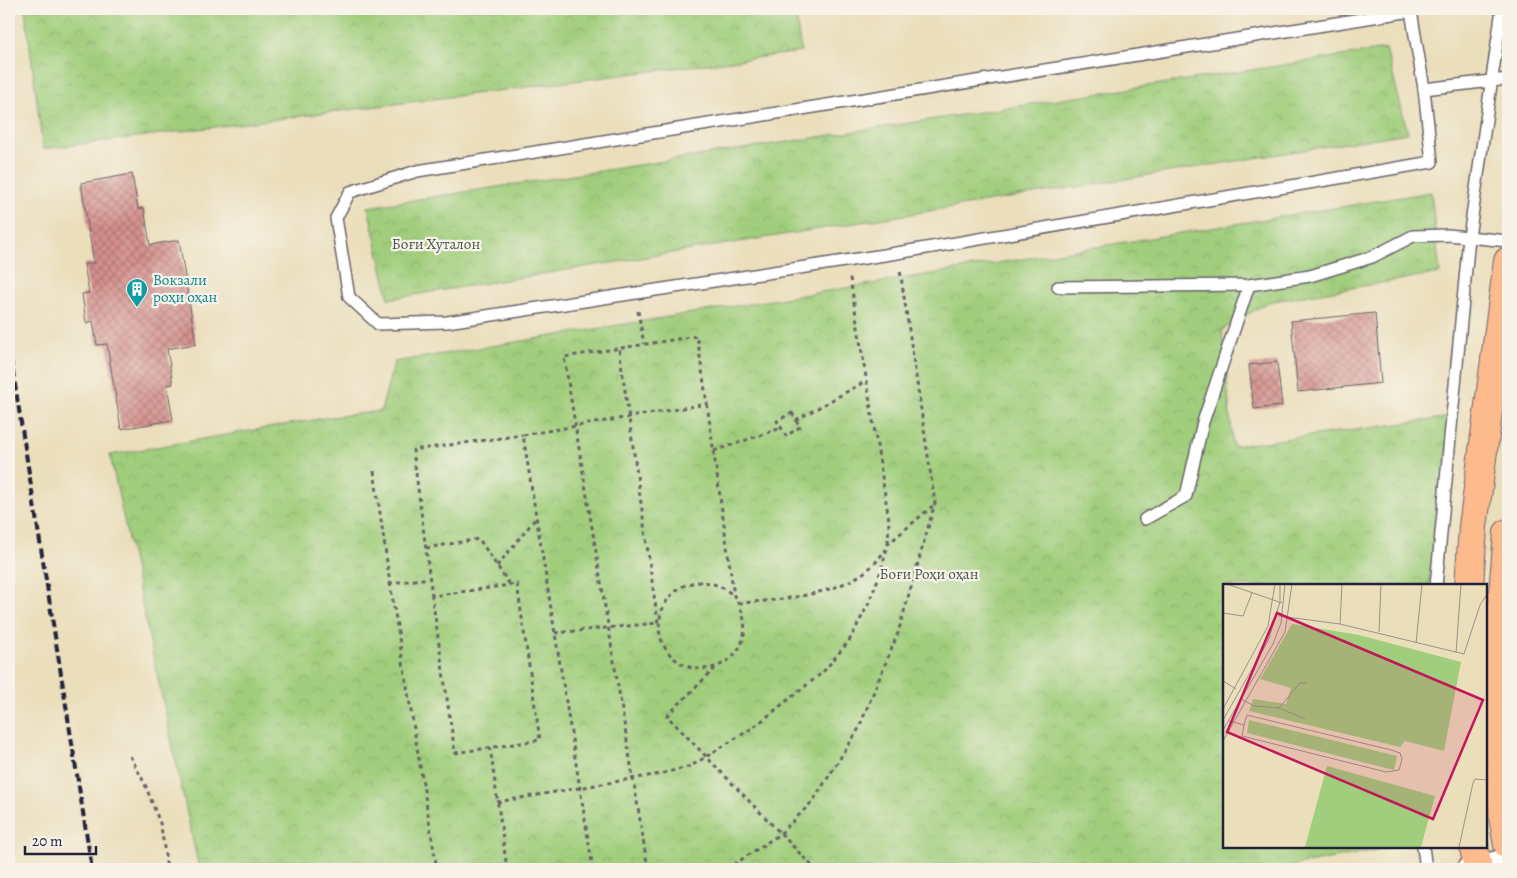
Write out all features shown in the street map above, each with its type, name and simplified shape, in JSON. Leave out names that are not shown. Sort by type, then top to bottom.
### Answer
[{"type":"main road","points":[[1469,584],[1473,527],[1506,289],[1508,261]]},
{"type":"main road","points":[[1508,533],[1496,676],[1503,817],[1508,845]]},
{"type":"street","points":[[1474,863],[1508,859]]},
{"type":"lane","points":[[1436,584],[1469,237],[1502,9]]},
{"type":"lane","points":[[1411,11],[1424,89],[1432,162],[897,253],[446,322],[378,324],[349,297],[336,218],[350,192],[417,171],[1411,11]]},
{"type":"lane","points":[[1424,89],[1508,79]]},
{"type":"lane","points":[[1058,287],[1249,285],[1310,276],[1372,257],[1412,236],[1448,235],[1508,241]]},
{"type":"lane","points":[[1145,519],[1186,496],[1203,422],[1249,285]]},
{"type":"lane","points":[[1423,848],[1426,869]]},
{"type":"path","points":[[727,869],[780,834],[813,801],[858,730],[898,634],[935,503],[897,253]]},
{"type":"path","points":[[497,802],[580,789],[692,766],[754,727],[823,672],[849,641],[868,606],[882,571],[888,544],[889,520],[847,260]]},
{"type":"path","points":[[635,293],[644,344]]},
{"type":"path","points":[[648,869],[564,356],[697,336],[734,596]]},
{"type":"path","points":[[619,348],[660,637],[665,650],[675,660],[688,667],[701,669],[716,667]]},
{"type":"path","points":[[796,420],[866,381]]},
{"type":"path","points":[[432,596],[517,584],[540,740],[455,753],[432,596],[413,450],[523,435],[707,404]]},
{"type":"path","points":[[792,413],[796,420],[800,428],[786,436],[778,421],[792,413]]},
{"type":"path","points":[[714,451],[781,428]]},
{"type":"path","points":[[523,435],[593,869]]},
{"type":"path","points":[[374,471],[436,869]]},
{"type":"path","points":[[739,604],[800,597],[860,576],[880,560],[888,544],[935,503]]},
{"type":"path","points":[[497,566],[536,517]]},
{"type":"path","points":[[426,548],[479,539],[510,585]]},
{"type":"path","points":[[390,583],[430,578]]},
{"type":"path","points":[[658,622],[662,609],[669,597],[680,588],[694,583],[708,583],[722,587],[734,596],[746,622],[744,636],[738,649],[728,660],[716,667],[668,716],[815,869]]},
{"type":"path","points":[[555,633],[658,622]]},
{"type":"path","points":[[490,748],[506,869]]},
{"type":"path","points":[[130,756],[145,784],[161,826],[167,869]]},
{"type":"green space","points":[[25,9],[795,9],[801,52],[43,149]]},
{"type":"green space","name":"Боғи Хуталон","points":[[1386,49],[1408,133],[389,299],[368,207]]},
{"type":"green space","name":"Боғи Роҳи оҳан","points":[[1431,192],[1440,273],[1268,302],[1222,330],[1233,446],[1451,417],[1429,584],[1223,584],[1223,848],[1389,848],[1274,869],[199,869],[110,455],[324,418],[381,411],[394,362]]},
{"type":"building","name":"Вокзали роҳи оҳан","points":[[132,174],[138,209],[144,208],[150,245],[179,240],[196,344],[167,349],[173,384],[167,385],[173,420],[121,429],[107,344],[97,345],[93,321],[86,323],[82,294],[89,293],[84,264],[94,263],[81,183]]},
{"type":"building","points":[[1375,313],[1381,383],[1298,392],[1291,321]]},
{"type":"building","points":[[1277,362],[1282,406],[1254,409],[1249,365]]},
{"type":"railway","points":[[9,347],[92,869]]},
{"type":"place","name":"Вокзали роҳи оҳан","points":[[137,308]]}]
